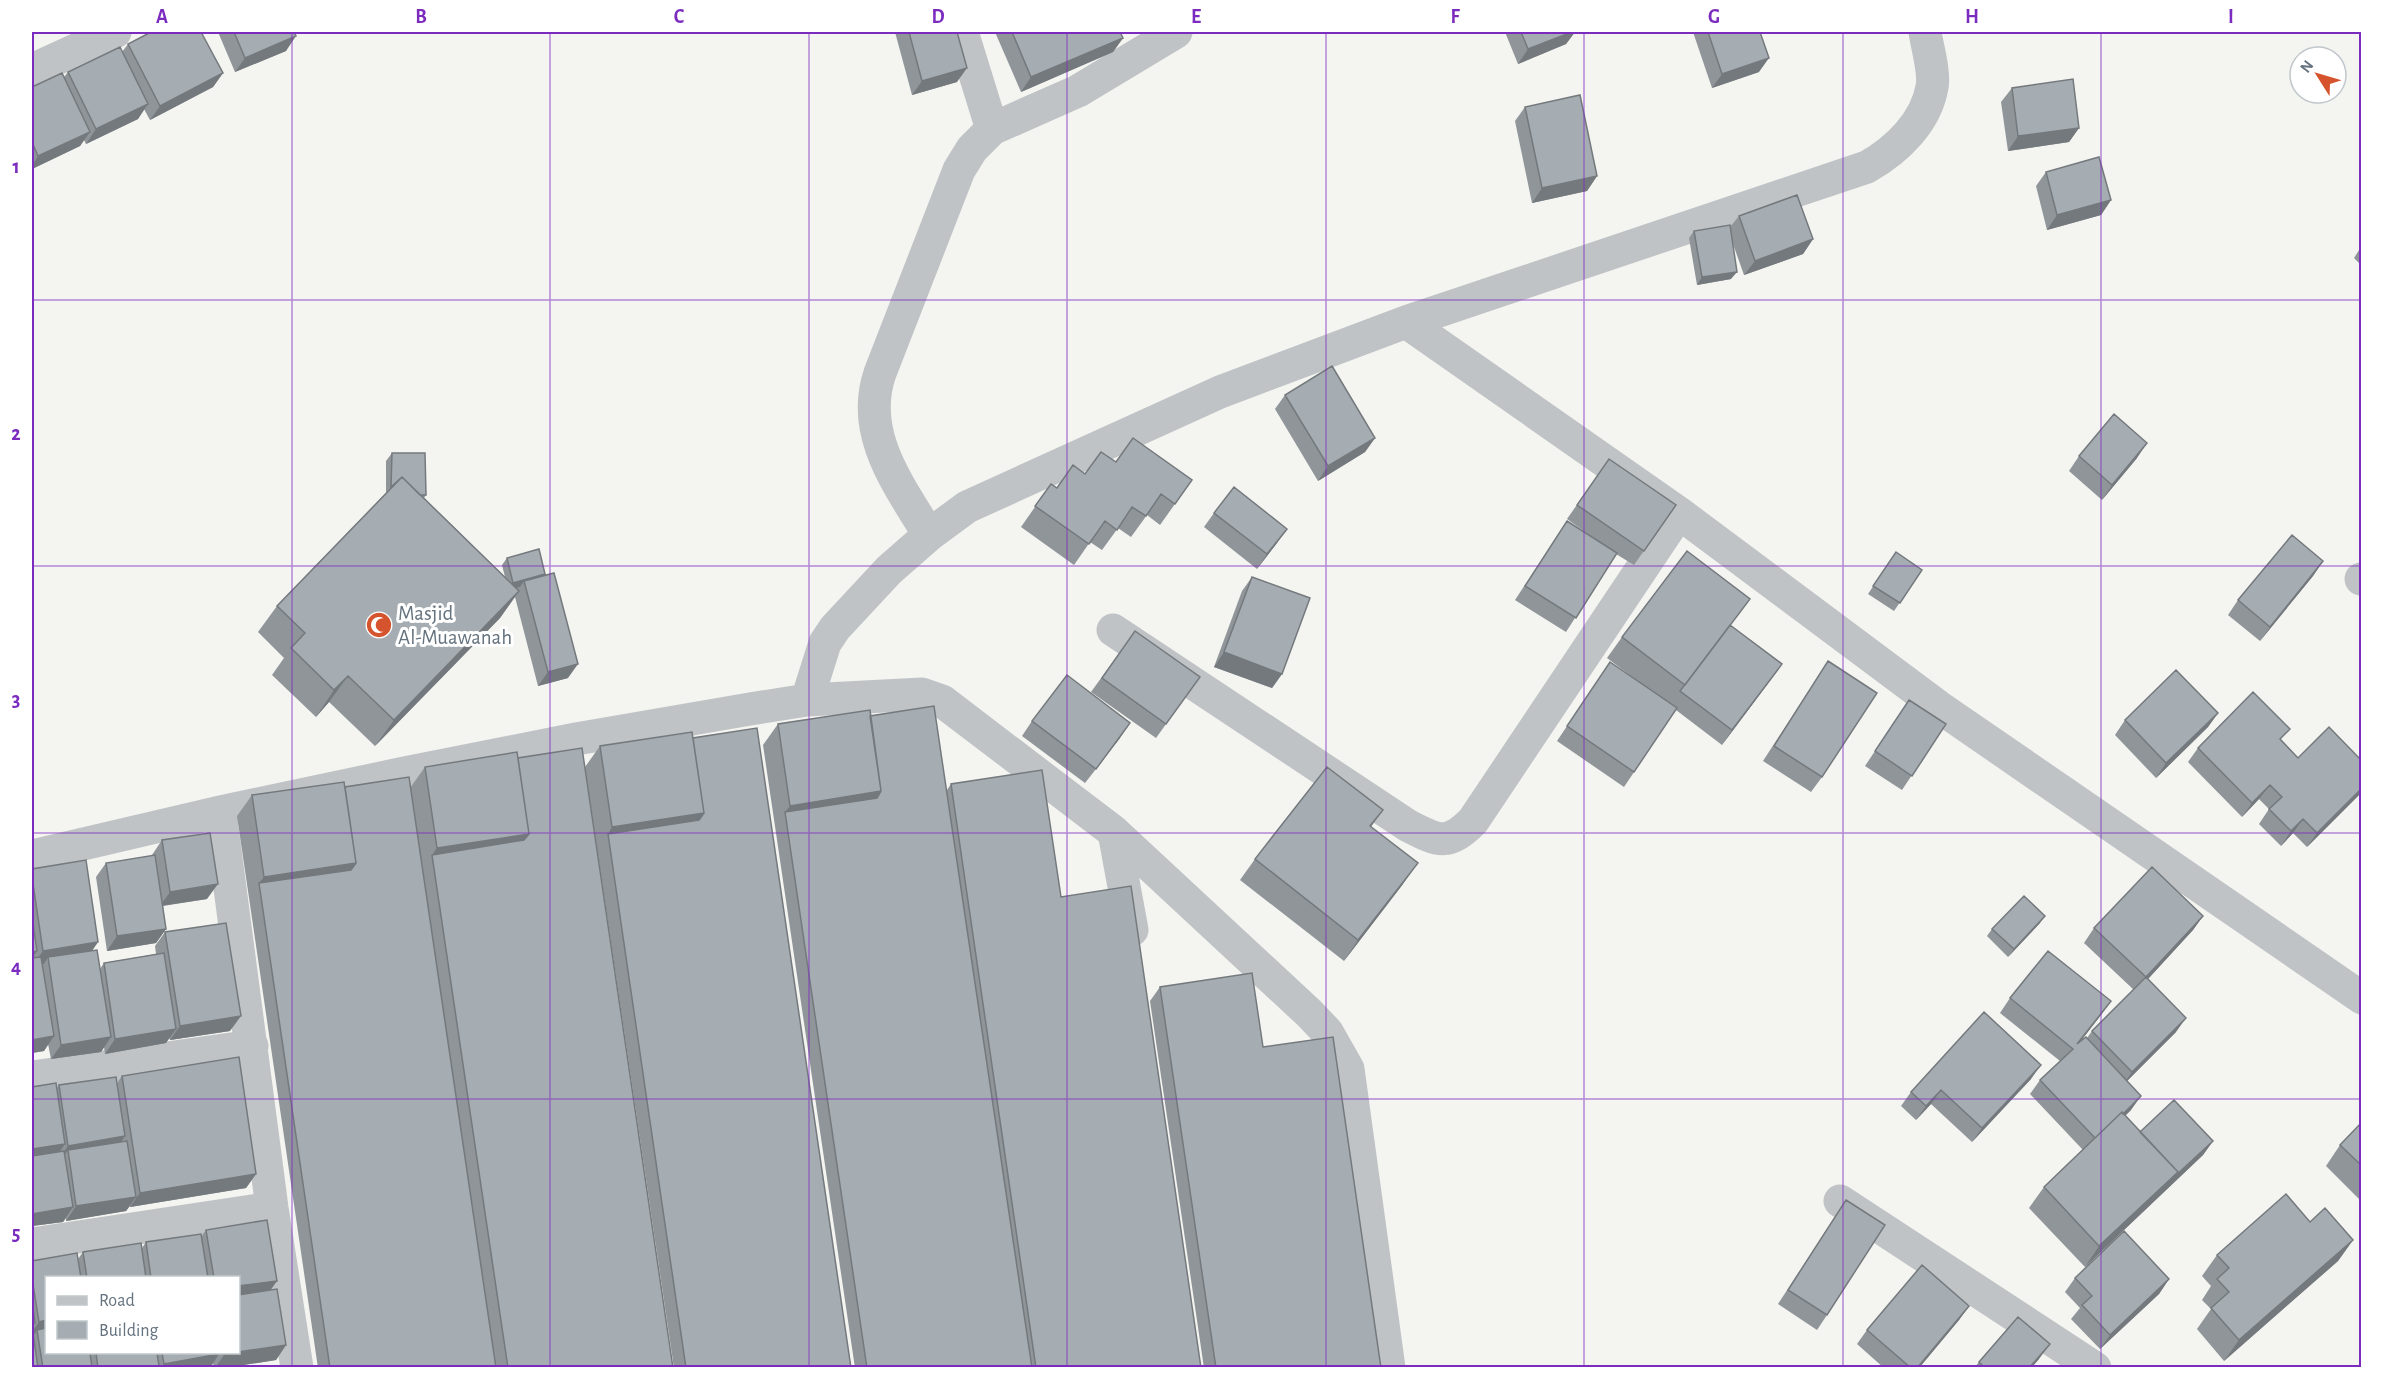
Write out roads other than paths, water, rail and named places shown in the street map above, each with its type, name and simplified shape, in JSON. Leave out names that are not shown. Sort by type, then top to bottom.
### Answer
[{"type":"street","points":[[32,70],[115,32]]},
{"type":"street","points":[[962,32],[992,129]]},
{"type":"street","points":[[929,535],[888,466],[878,442],[873,407],[875,388],[959,170],[972,149],[992,129],[1078,91],[1176,32]]},
{"type":"street","points":[[807,700],[825,643],[835,628],[889,570],[929,535],[967,507],[1220,392],[1406,322],[1867,167],[1889,154],[1909,134],[1924,108],[1933,85],[1925,32]]},
{"type":"street","points":[[1406,322],[1679,513],[1939,707],[2361,998]]},
{"type":"street","points":[[1113,630],[1407,825],[1428,836],[1443,839],[1458,836],[1473,822],[1679,513]]},
{"type":"street","points":[[922,694],[927,729]]},
{"type":"street","points":[[32,856],[220,812],[402,786],[578,751],[750,709],[807,700],[922,694],[942,701],[1114,832],[1309,1013],[1338,1048],[1348,1069],[1389,1368]]},
{"type":"street","points":[[750,709],[755,744]]},
{"type":"street","points":[[220,812],[272,1208],[297,1368]]},
{"type":"street","points":[[1114,832],[1135,953]]},
{"type":"street","points":[[32,1077],[252,1046]]},
{"type":"street","points":[[1840,1201],[2095,1368]]},
{"type":"street","points":[[32,1244],[272,1208]]},
{"type":"place","name":"Masjid Al-Muawanah","points":[[379,625]]}]
